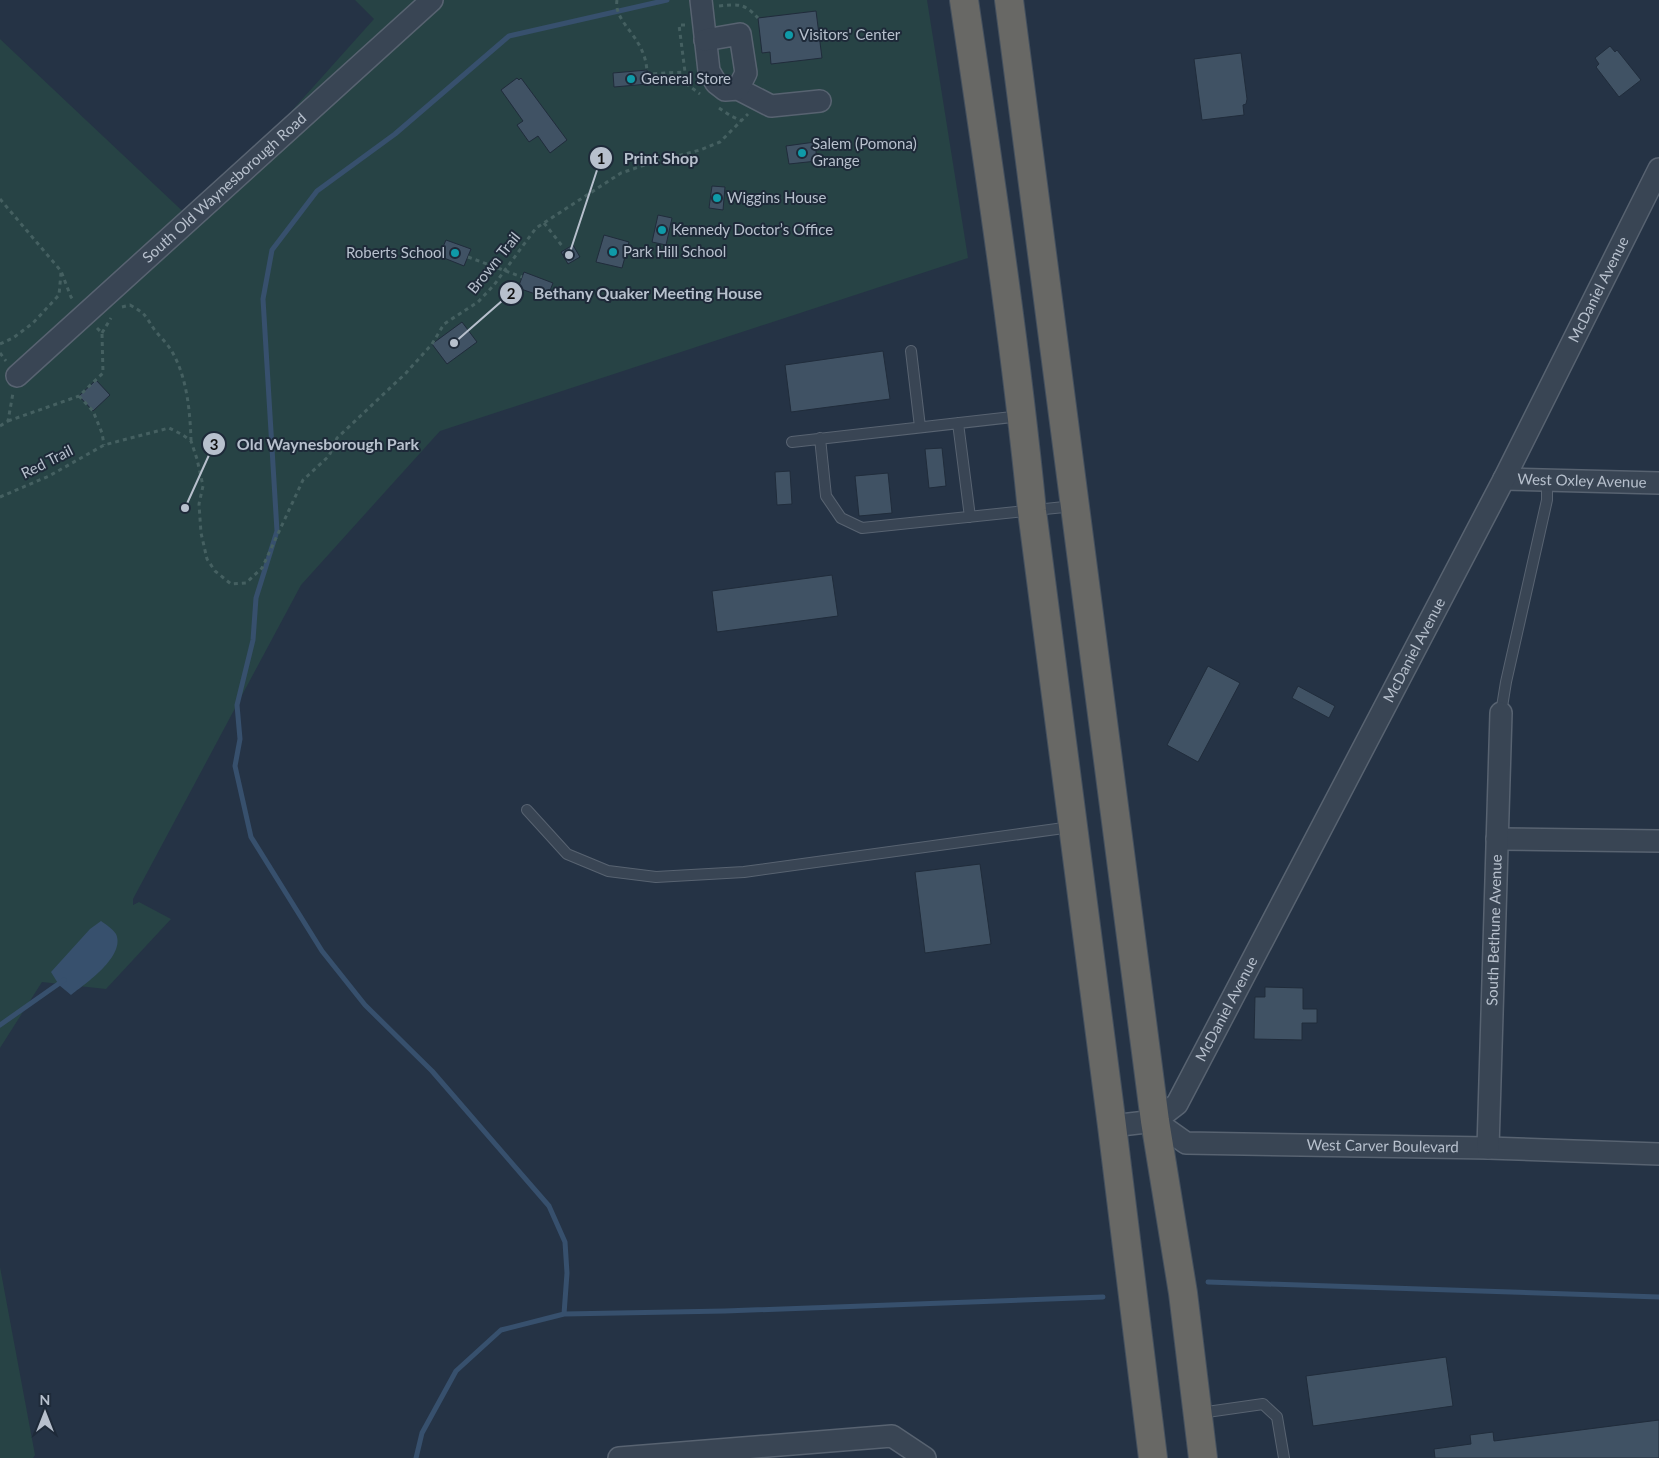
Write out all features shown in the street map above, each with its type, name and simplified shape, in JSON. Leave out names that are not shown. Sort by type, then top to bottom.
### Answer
[{"type":"highway","points":[[964,0],[1005,281],[1032,511],[1153,1458]]},
{"type":"highway","points":[[1009,0],[1155,1121],[1183,1294],[1203,1458]]},
{"type":"street","name":"South Old Waynesborough Road","points":[[17,376],[432,0]]},
{"type":"street","points":[[701,0],[709,71],[716,83],[725,90],[738,89],[770,106],[820,101]]},
{"type":"street","points":[[705,40],[740,34],[746,74],[738,89]]},
{"type":"street","name":"McDaniel Avenue","points":[[1155,1121],[1177,1104],[1504,479],[1659,169]]},
{"type":"street","name":"West Oxley Avenue","points":[[1504,479],[1659,483]]},
{"type":"street","name":"South Bethune Avenue","points":[[1488,1148],[1500,713]]},
{"type":"street","points":[[1497,839],[1659,841]]},
{"type":"street","points":[[1112,1126],[1155,1121]]},
{"type":"street","name":"West Carver Boulevard","points":[[1155,1121],[1186,1143],[1488,1148],[1659,1154]]},
{"type":"street","points":[[619,1458],[892,1436],[925,1457]]},
{"type":"lane","points":[[911,351],[920,427]]},
{"type":"lane","points":[[792,442],[1022,416]]},
{"type":"lane","points":[[958,423],[970,517]]},
{"type":"lane","points":[[820,438],[826,496],[840,518],[862,528],[1074,506]]},
{"type":"lane","points":[[1500,713],[1547,500],[1547,480]]},
{"type":"lane","points":[[527,810],[567,854],[608,871],[656,878],[744,872],[1072,827]]},
{"type":"lane","points":[[1199,1413],[1263,1404],[1277,1417],[1284,1458]]},
{"type":"path","points":[[617,0],[616,5],[620,16],[638,42],[646,58],[648,74],[685,72]]},
{"type":"path","name":"Brown Trail","points":[[191,441],[203,486],[199,504],[201,533],[207,559],[215,571],[231,584],[246,583],[262,568],[303,480],[329,456],[337,438],[406,373],[432,344],[444,324],[478,302],[536,228],[621,173],[700,150],[720,142],[745,118],[758,99]]},
{"type":"path","points":[[0,199],[62,271],[71,297],[102,333]]},
{"type":"path","points":[[544,223],[563,247]]},
{"type":"path","points":[[468,257],[522,278]]},
{"type":"path","points":[[0,344],[13,338],[33,323],[59,295],[62,271]]},
{"type":"path","points":[[118,309],[130,305],[144,313],[171,350],[181,373],[190,416],[191,441]]},
{"type":"path","points":[[0,426],[8,421],[79,396],[103,374],[102,333],[113,317]]},
{"type":"path","points":[[8,421],[17,376]]},
{"type":"path","points":[[79,396],[93,411],[102,433],[104,445],[169,428],[191,441]]},
{"type":"path","name":"Red Trail","points":[[0,497],[49,476],[104,445]]},
{"type":"green space","points":[[355,0],[927,0],[968,258],[440,431],[301,585],[133,899],[133,905],[139,902],[171,919],[106,989],[42,982],[0,1048],[0,39],[193,221],[374,19]]},
{"type":"green space","points":[[0,1267],[35,1455],[33,1458],[0,1458]]},
{"type":"water","points":[[101,921],[116,934],[118,942],[115,951],[110,960],[94,977],[71,995],[59,985],[51,972],[90,929]]},
{"type":"building","name":"Visitors' Center","points":[[816,11],[822,58],[771,64],[770,52],[762,53],[758,18]]},
{"type":"building","points":[[1610,46],[1615,52],[1617,50],[1641,80],[1619,97],[1596,67],[1599,64],[1595,58]]},
{"type":"building","points":[[1241,53],[1247,99],[1246,104],[1243,105],[1244,115],[1202,120],[1194,59]]},
{"type":"building","name":"General Store","points":[[647,70],[648,84],[614,87],[613,73]]},
{"type":"building","points":[[517,78],[519,80],[521,78],[567,140],[550,153],[538,136],[529,142],[517,125],[523,121],[501,90]]},
{"type":"building","name":"Salem (Pomona) Grange","points":[[815,142],[817,161],[789,164],[786,146]]},
{"type":"building","name":"Wiggins House","points":[[712,186],[725,187],[723,210],[709,208]]},
{"type":"building","name":"Kennedy Doctor’s Office","points":[[658,215],[672,218],[666,245],[652,242]]},
{"type":"building","name":"Park Hill School","points":[[604,235],[629,242],[622,268],[596,262]]},
{"type":"building","name":"Roberts School","points":[[446,240],[471,249],[464,266],[439,256]]},
{"type":"building","points":[[573,245],[580,257],[568,264],[561,252]]},
{"type":"building","points":[[524,272],[553,283],[547,298],[518,288]]},
{"type":"building","points":[[462,322],[477,342],[447,364],[432,344]]},
{"type":"building","points":[[883,351],[890,399],[791,412],[785,365]]},
{"type":"building","points":[[96,380],[110,395],[93,411],[79,396]]},
{"type":"building","points":[[942,448],[946,486],[929,488],[925,449]]},
{"type":"building","points":[[790,471],[792,504],[777,505],[775,472]]},
{"type":"building","points":[[888,473],[892,513],[859,516],[855,476]]},
{"type":"building","points":[[832,575],[838,616],[717,632],[712,591]]},
{"type":"building","points":[[1208,666],[1240,683],[1198,762],[1167,745]]},
{"type":"building","points":[[1298,686],[1335,706],[1329,718],[1292,698]]},
{"type":"building","points":[[980,864],[991,944],[925,953],[915,872]]},
{"type":"building","points":[[1265,987],[1303,988],[1303,1009],[1317,1009],[1317,1023],[1302,1023],[1302,1040],[1254,1039],[1255,997],[1265,997]]},
{"type":"building","points":[[1446,1357],[1453,1406],[1313,1426],[1306,1376]]},
{"type":"building","points":[[1659,1420],[1659,1458],[1435,1458],[1434,1449],[1471,1444],[1470,1435],[1493,1432],[1494,1441]]},
{"type":"waterway","points":[[564,1314],[567,1273],[565,1242],[549,1206],[432,1071],[365,1005],[322,951],[251,837],[235,766],[240,739],[237,705],[253,640],[256,598],[277,531],[263,299],[272,250],[317,191],[395,134],[509,36],[667,0]]},
{"type":"waterway","points":[[0,1025],[64,980]]},
{"type":"waterway","points":[[1208,1282],[1659,1297]]},
{"type":"waterway","points":[[416,1458],[422,1433],[456,1371],[501,1330],[564,1314],[725,1311],[1103,1297]]},
{"type":"place","name":"Visitors' Center","points":[[789,35]]},
{"type":"place","name":"General Store","points":[[631,79]]},
{"type":"place","name":"Salem (Pomona) Grange","points":[[802,153]]},
{"type":"place","name":"Wiggins House","points":[[717,198]]},
{"type":"place","name":"Kennedy Doctor’s Office","points":[[662,230]]},
{"type":"place","name":"Park Hill School","points":[[613,252]]},
{"type":"place","name":"Roberts School","points":[[455,253]]},
{"type":"place","name":"Print Shop","points":[[569,255]]},
{"type":"place","name":"Bethany Quaker Meeting House","points":[[454,343]]},
{"type":"place","name":"Old Waynesborough Park","points":[[185,508]]}]
